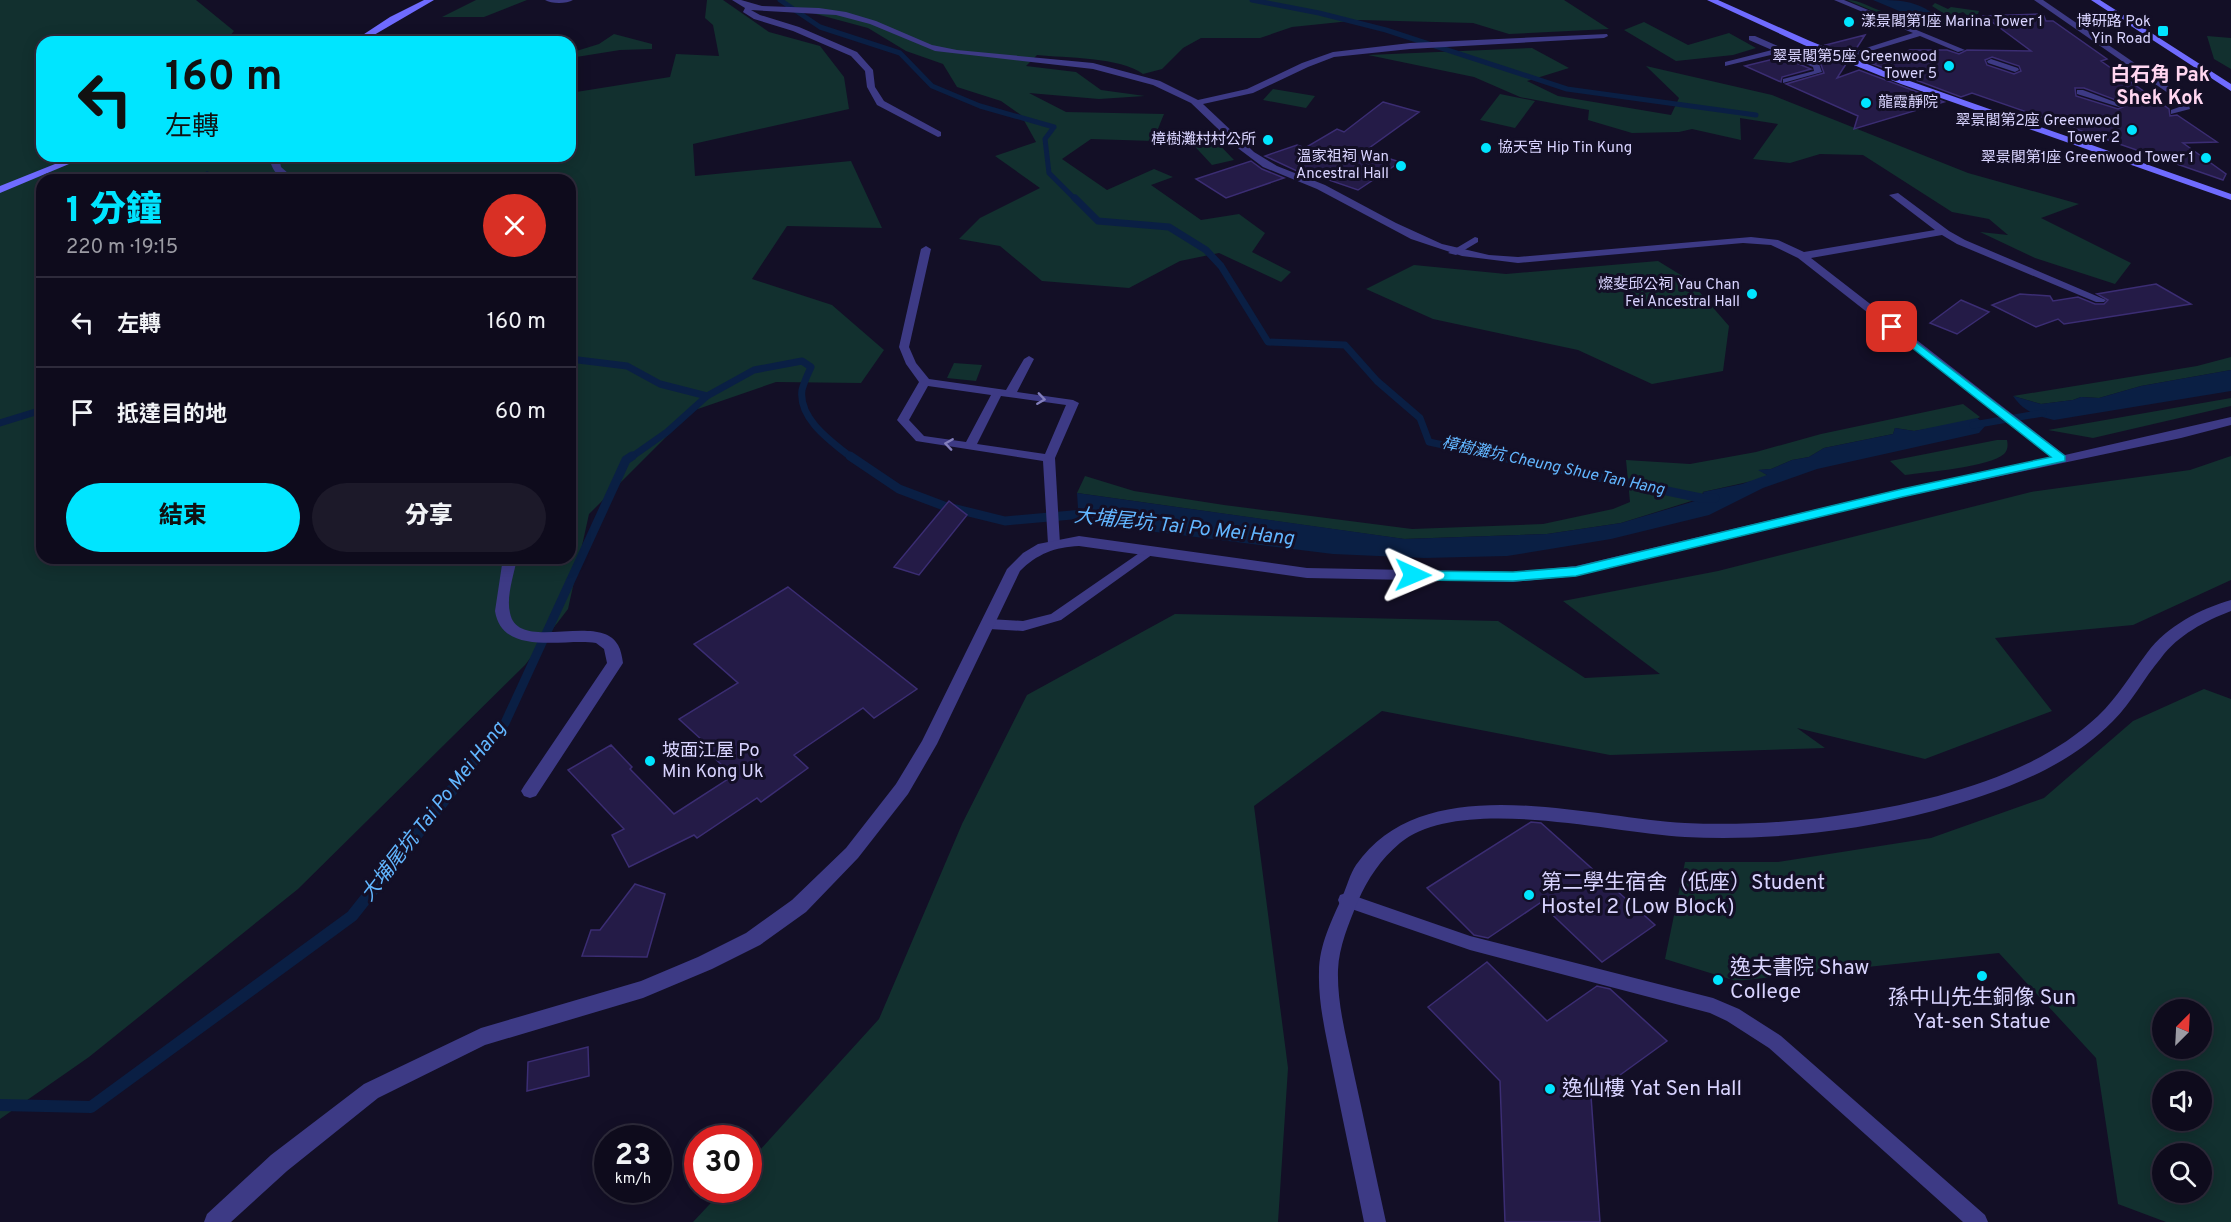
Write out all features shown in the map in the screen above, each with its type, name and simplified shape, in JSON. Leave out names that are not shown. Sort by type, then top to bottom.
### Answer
[{"type":"street","points":[[366,36],[430,0]]},
{"type":"street","points":[[736,0],[747,7],[826,11],[876,24],[907,39],[937,48],[1076,62],[1108,69],[1168,88],[1195,103],[1260,161],[1318,186],[1420,241],[1453,253],[1493,260],[1518,260],[1760,240],[1778,243],[1802,256],[2061,458]]},
{"type":"street","points":[[1711,0],[1810,45],[1941,96],[2231,198]]},
{"type":"street","points":[[2095,0],[2231,88]]},
{"type":"street","points":[[747,7],[746,10],[757,17],[796,29],[854,54],[865,63],[871,74],[871,87],[880,103],[938,134]]},
{"type":"street","points":[[1195,103],[1250,91],[1305,65],[1333,55],[1410,46],[1604,36]]},
{"type":"street","points":[[1568,38],[1579,49]]},
{"type":"street","points":[[39,174],[68,162]]},
{"type":"street","points":[[275,162],[276,168],[284,174]]},
{"type":"street","points":[[0,190],[36,175]]},
{"type":"street","points":[[1894,195],[1961,242],[2100,300]]},
{"type":"street","points":[[1802,256],[1943,231]]},
{"type":"street","points":[[215,1222],[279,1163],[371,1091],[481,1037],[643,989],[705,963],[753,939],[799,906],[852,853],[902,789],[929,744],[1014,569],[1024,557],[1054,539],[1307,573],[1513,577],[1576,571],[1902,493],[2181,434],[2231,421]]},
{"type":"street","points":[[509,564],[502,609],[503,618],[508,627],[530,638],[597,637],[609,643],[615,652],[615,663],[530,792]]},
{"type":"street","points":[[1375,1222],[1333,1018],[1329,961],[1346,900],[1357,875],[1390,838],[1408,827],[1447,815],[1494,810],[1671,829],[1756,830],[1847,821],[1892,813],[1965,795],[2031,769],[2077,743],[2102,723],[2122,701],[2155,654],[2188,625],[2231,605]]},
{"type":"lane","points":[[549,0],[569,0]]},
{"type":"lane","points":[[1838,0],[1961,50]]},
{"type":"lane","points":[[2038,0],[2184,101],[2187,107],[2174,112]]},
{"type":"lane","points":[[1844,58],[1918,34]]},
{"type":"lane","points":[[1752,38],[1816,66],[1818,72],[1786,81]]},
{"type":"lane","points":[[1728,64],[1810,45]]},
{"type":"lane","points":[[1991,61],[2015,70]]},
{"type":"lane","points":[[2080,92],[2119,105]]},
{"type":"lane","points":[[1453,253],[1475,240]]},
{"type":"lane","points":[[926,249],[904,347],[911,364],[925,382],[1073,403],[1049,458],[1054,539]]},
{"type":"lane","points":[[1010,394],[1029,359]]},
{"type":"lane","points":[[925,382],[903,420],[920,439],[1049,458]]},
{"type":"lane","points":[[970,447],[998,393]]},
{"type":"lane","points":[[988,624],[1023,626],[1056,617],[1148,551]]},
{"type":"lane","points":[[1346,900],[1470,943],[1713,1006],[1733,1015],[1774,1042],[1978,1222]]},
{"type":"green space","points":[[0,0],[196,0],[234,31],[230,36],[36,36],[36,162],[576,162],[576,92],[670,77],[676,54],[719,56],[713,25],[705,18],[707,0],[723,0],[769,32],[820,46],[844,77],[849,109],[693,144],[695,176],[851,161],[882,228],[787,226],[752,279],[832,305],[884,350],[861,383],[776,382],[692,411],[589,514],[568,609],[525,665],[298,889],[89,1057],[0,1119]]},
{"type":"green space","points":[[476,0],[527,0],[484,17],[442,17]]},
{"type":"green space","points":[[783,0],[1564,0],[1609,29],[1509,34],[1473,23],[1360,20],[1292,27],[1260,38],[1201,38],[1183,48],[1162,69],[1143,74],[1133,68],[1107,61],[1037,55],[1026,66],[1076,72],[1101,90],[1145,96],[1099,99],[1029,93],[1066,112],[1164,114],[1153,141],[1091,139],[1062,159],[1107,190],[1154,169],[1173,177],[1151,185],[1201,220],[1239,214],[1265,233],[1252,252],[1291,272],[1281,282],[1219,253],[1180,261],[1129,288],[1042,281],[1000,246],[959,239],[980,218],[1040,188],[995,156],[1036,142],[1021,115],[1001,101],[957,87],[943,64],[906,51],[868,28],[790,7]]},
{"type":"green space","points":[[1847,0],[1891,14],[1917,19],[1951,18],[1932,6],[1935,3],[1948,9],[1951,7],[1979,11],[1978,14],[1968,16],[1963,12],[1957,14],[1963,18],[1942,25],[1928,22],[1927,25],[1935,26],[1916,29]]},
{"type":"green space","points":[[1644,22],[1688,45],[1729,33],[1756,48],[1733,55],[1676,61],[1624,30]]},
{"type":"green space","points":[[614,34],[652,44],[652,49],[620,50],[576,57],[576,51],[599,44]]},
{"type":"green space","points":[[2207,36],[2231,38],[2231,69],[2214,59]]},
{"type":"green space","points":[[1532,48],[1569,68],[1527,81],[1558,96],[1671,115],[1679,98],[1646,66],[1772,95],[1968,173],[2079,204],[2041,218],[2131,263],[2115,284],[2035,258],[1980,232],[2008,235],[1989,219],[1952,212],[1863,155],[1820,154],[1790,163],[1753,159],[1778,124],[1740,118],[1741,140],[1692,129],[1679,132],[1632,133],[1588,120],[1589,110],[1520,97],[1474,77],[1368,55]]},
{"type":"green space","points":[[1273,89],[1315,96],[1306,108],[1263,100]]},
{"type":"green space","points":[[1500,94],[1535,101],[1515,128],[1480,120]]},
{"type":"green space","points":[[1209,134],[1234,160],[1212,165],[1188,139]]},
{"type":"green space","points":[[1658,261],[1689,280],[1729,326],[1723,371],[1652,384],[1578,350],[1433,319],[1366,289],[1414,265],[1506,274]]},
{"type":"green space","points":[[2231,357],[2231,370],[2141,386],[2099,398],[2081,397],[2041,404],[2013,396],[2197,366]]},
{"type":"green space","points":[[954,363],[982,365],[976,381],[947,378]]},
{"type":"green space","points":[[2231,398],[2231,406],[2093,438],[2048,430]]},
{"type":"green space","points":[[1963,404],[1980,417],[1973,421],[1914,431],[1895,428],[1893,434],[1824,448],[1809,457],[1792,460],[1771,469],[1759,470],[1770,477],[1703,492],[1701,498],[1621,523],[1547,534],[1404,539],[1077,493],[1085,476],[1134,491],[1412,529],[1543,524],[1613,509],[1630,502],[1626,460],[1690,464],[1756,452],[1821,434]]},
{"type":"green space","points":[[2007,440],[2004,454],[1997,459],[1972,466],[1905,475],[1890,461]]},
{"type":"green space","points":[[2231,456],[2231,580],[2133,625],[1995,638],[2052,711],[1925,759],[1797,728],[1825,748],[1610,755],[1382,711],[1254,806],[1288,1068],[1278,1222],[693,1222],[711,1203],[762,1203],[762,1148],[879,1019],[962,824],[1027,695],[1175,614],[1498,621],[1585,678],[1660,674],[1563,601],[1718,571],[2031,492],[2190,470]]},
{"type":"green space","points":[[2204,689],[2231,699],[2231,1222],[2166,1222],[2118,1204],[2096,1058],[1999,953],[1736,981],[1665,959],[1685,862],[1778,862],[1931,838],[2044,798],[2133,721]]},
{"type":"water","points":[[1873,0],[1914,4],[1936,16],[1904,13]]},
{"type":"water","points":[[2231,370],[2231,391],[2054,420],[2031,412],[2021,406],[2013,396],[2041,404],[2081,397],[2099,398],[2141,386]]},
{"type":"water","points":[[1977,418],[1986,425],[1979,433],[1817,469],[1763,488],[1709,515],[1611,539],[1507,556],[1424,558],[1333,554],[1140,530],[1092,519],[1078,508],[1077,493],[1405,539],[1547,534],[1621,523],[1705,498],[1703,492],[1742,484],[1767,475],[1758,470],[1771,469],[1792,460],[1809,457],[1824,448],[1893,434],[1895,428],[1914,431]]},
{"type":"building","points":[[2043,14],[2046,21],[2053,21],[2107,59],[2101,61],[2169,109],[2170,116],[2177,115],[2217,142],[2183,143],[2226,174],[2223,180],[1972,93],[1961,97],[1873,64],[1910,50],[1947,50],[1959,54],[1967,50],[2031,51],[1984,16]],"holes":[[[1992,57],[2019,66],[2021,71],[2014,74],[1987,65],[1985,60]],[[2075,88],[2084,88],[2124,103],[2125,106],[2118,109],[2076,96]]]},
{"type":"building","points":[[1865,35],[1856,49],[1845,52],[1826,45]]},
{"type":"building","points":[[1809,49],[1846,64],[1837,78],[1859,70],[1944,102],[1854,129],[1858,116],[1786,84],[1824,73],[1820,62],[1798,52]]},
{"type":"building","points":[[1782,57],[1811,69],[1782,77],[1781,82],[1745,66]]},
{"type":"building","points":[[1383,102],[1419,112],[1365,151],[1400,162],[1358,190],[1303,171],[1299,172],[1265,156],[1297,145],[1305,148],[1337,129],[1344,132]]},
{"type":"building","points":[[1251,161],[1262,169],[1284,178],[1226,198],[1196,179]]},
{"type":"building","points":[[2156,284],[2191,304],[2064,324],[2058,319],[2036,327],[1992,305],[2020,294],[2050,296],[2053,301],[2078,297],[2095,304],[2104,304],[2108,300],[2097,294]]},
{"type":"building","points":[[1961,300],[1989,312],[1957,334],[1930,323]]},
{"type":"building","points":[[949,501],[967,515],[919,575],[894,567]]},
{"type":"building","points":[[788,587],[917,689],[874,718],[863,708],[794,755],[808,768],[761,802],[757,798],[697,838],[694,835],[629,867],[612,835],[624,829],[568,770],[611,745],[632,767],[630,769],[674,814],[733,776],[698,742],[702,740],[679,719],[738,683],[694,644]]},
{"type":"building","name":"第二學生宿舍（低座）Student Hostel 2 (Low Block)","points":[[1531,822],[1541,823],[1655,925],[1602,962],[1540,903],[1488,938],[1474,935],[1427,888]]},
{"type":"building","points":[[635,884],[665,894],[647,957],[582,956],[591,930],[600,930]]},
{"type":"building","name":"逸仙樓 Yat Sen Hall","points":[[1487,962],[1547,1021],[1597,986],[1610,989],[1667,1041],[1591,1096],[1600,1222],[1505,1222],[1500,1081],[1428,1007]]},
{"type":"building","points":[[588,1047],[589,1076],[527,1091],[528,1062]]},
{"type":"waterway","name":"樟樹灘坑 Cheung Shue Tan Hang","points":[[780,0],[820,27],[900,53],[932,86],[980,106],[1054,127],[1045,139],[1049,173],[1076,200]]},
{"type":"waterway","points":[[1252,0],[1319,13],[1386,30],[1567,89],[1756,115]]},
{"type":"waterway","name":"樟樹灘坑 Cheung Shue Tan Hang","points":[[1075,198],[1098,221],[1169,227],[1206,250],[1221,266],[1268,342],[1345,345],[1377,381],[1420,418],[1429,442],[1505,458]]},
{"type":"waterway","points":[[576,360],[627,366],[660,384],[707,396]]},
{"type":"waterway","name":"大埔尾坑 Tai Po Mei Hang","points":[[707,396],[754,370],[802,361],[811,367],[802,390],[805,411],[818,429],[852,458]]},
{"type":"waterway","name":"大埔尾坑 Tai Po Mei Hang","points":[[630,458],[667,432],[707,396]]},
{"type":"waterway","points":[[0,423],[36,412]]},
{"type":"waterway","name":"樟樹灘坑 Cheung Shue Tan Hang","points":[[1973,425],[2043,413]]},
{"type":"waterway","name":"大埔尾坑 Tai Po Mei Hang","points":[[451,791],[505,723],[626,460],[632,456]]},
{"type":"waterway","name":"大埔尾坑 Tai Po Mei Hang","points":[[850,456],[899,489],[944,506],[1005,521],[1083,514],[1094,516]]},
{"type":"waterway","name":"樟樹灘坑 Cheung Shue Tan Hang","points":[[1497,456],[1701,498],[1715,498]]},
{"type":"waterway","name":"大埔尾坑 Tai Po Mei Hang","points":[[0,1105],[91,1107],[352,916],[452,790]]},
{"type":"place","name":"漾景閣第1座 Marina Tower 1","points":[[1849,22]]},
{"type":"place","name":"博研路 Pok Yin Road","points":[[2163,31]]},
{"type":"place","name":"翠景閣第5座 Greenwood Tower 5","points":[[1949,66]]},
{"type":"place","name":"龍霞靜院","points":[[1866,103]]},
{"type":"place","name":"翠景閣第2座 Greenwood Tower 2","points":[[2132,130]]},
{"type":"place","name":"樟樹灘村村公所","points":[[1268,140]]},
{"type":"place","name":"協天宮 Hip Tin Kung","points":[[1486,148]]},
{"type":"place","name":"翠景閣第1座 Greenwood Tower 1","points":[[2206,158]]},
{"type":"place","name":"溫家祖祠 Wan Ancestral Hall","points":[[1401,166]]},
{"type":"place","name":"燦斐邱公祠 Yau Chan Fei Ancestral Hall","points":[[1752,294]]},
{"type":"place","name":"坡面江屋 Po Min Kong Uk","points":[[650,761]]},
{"type":"place","name":"第二學生宿舍（低座）Student Hostel 2 (Low Block)","points":[[1529,895]]},
{"type":"place","name":"孫中山先生銅像 Sun Yat-sen Statue","points":[[1982,976]]},
{"type":"place","name":"逸夫書院 Shaw College","points":[[1718,980]]},
{"type":"place","name":"逸仙樓 Yat Sen Hall","points":[[1550,1089]]},
{"type":"district","name":"白石角 Pak Shek Kok","points":[[2160,88]]},
{"type":"route","points":[[1413,575],[1513,577],[1576,571],[1902,493],[2061,458],[1892,327]]}]
